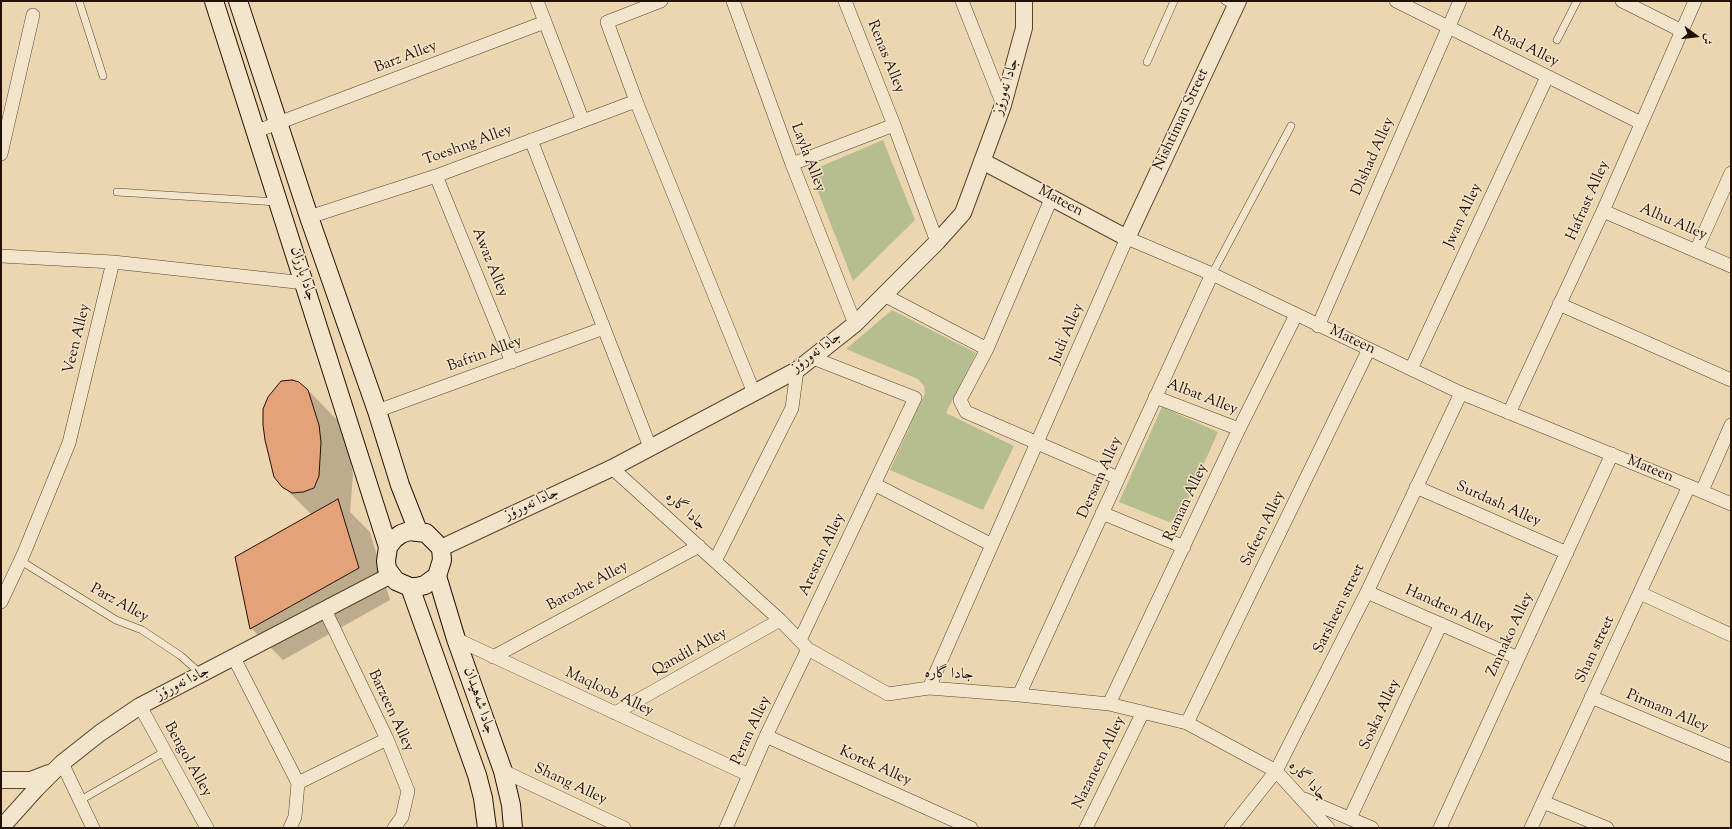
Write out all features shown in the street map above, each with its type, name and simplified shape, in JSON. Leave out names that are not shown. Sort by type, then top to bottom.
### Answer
[{"type":"main road","name":"جادا بارزان","points":[[214,1],[257,131],[278,203],[305,282],[388,547]]},
{"type":"main road","name":"جادا بارزان","points":[[238,1],[309,217],[377,411],[400,485],[418,531]]},
{"type":"main road","points":[[418,531],[433,538],[441,548],[442,560],[437,576],[425,585],[410,587],[396,581],[391,575],[386,561],[388,547],[401,534],[418,531]]},
{"type":"main road","name":"جادا شەهیدان","points":[[437,576],[456,639],[503,771],[511,805],[513,828]]},
{"type":"main road","name":"جادا شەهیدان","points":[[410,587],[477,775],[483,798],[487,828]]},
{"type":"street","points":[[537,1],[583,121]]},
{"type":"street","points":[[661,1],[607,22],[636,101],[754,393]]},
{"type":"street","name":"Layla Alley","points":[[733,1],[792,164],[855,324]]},
{"type":"street","name":"Renas Alley","points":[[845,1],[894,125],[937,242]]},
{"type":"street","points":[[962,1],[1003,105]]},
{"type":"street","name":"جادا نەورۆز","points":[[441,548],[612,468],[797,370],[855,324],[937,242],[963,213],[1003,105],[1024,28],[1024,1]]},
{"type":"street","name":"Rbad Alley","points":[[1396,1],[1641,123]]},
{"type":"street","name":"Dlshad Alley","points":[[1318,326],[1460,1]]},
{"type":"street","points":[[1622,1],[1682,31]]},
{"type":"street","name":"Hafrast Alley","points":[[1509,413],[1603,211],[1695,1]]},
{"type":"street","name":"Nishtiman Street","points":[[1127,238],[1233,3]]},
{"type":"street","points":[[1,154],[33,15]]},
{"type":"street","name":"Barz Alley","points":[[257,131],[545,22]]},
{"type":"street","name":"Jwan Alley","points":[[1411,369],[1547,77]]},
{"type":"street","name":"Toeshng Alley","points":[[309,217],[436,176],[636,101]]},
{"type":"street","points":[[792,164],[894,125]]},
{"type":"street","points":[[532,140],[650,448]]},
{"type":"street","name":"Mateen","points":[[982,160],[1127,238],[1212,274],[1461,394],[1612,454],[1731,504]]},
{"type":"street","points":[[1696,251],[1731,173]]},
{"type":"street","name":"Awaz Alley","points":[[436,176],[512,362]]},
{"type":"street","points":[[1052,197],[987,349],[960,400],[966,412],[1118,478]]},
{"type":"street","name":"Alhu Alley","points":[[1603,211],[1731,266]]},
{"type":"street","name":"Judi Alley","points":[[929,688],[1127,238]]},
{"type":"street","points":[[1,256],[113,262],[305,282]]},
{"type":"street","name":"Veen Alley","points":[[1,602],[21,561],[69,443],[113,262]]},
{"type":"street","name":"Dersam Alley","points":[[1019,695],[1212,274]]},
{"type":"street","points":[[884,295],[987,349]]},
{"type":"street","points":[[1559,304],[1731,380]]},
{"type":"street","name":"Raman Alley","points":[[1109,704],[1239,429],[1296,315]]},
{"type":"street","name":"Bafrin Alley","points":[[377,411],[604,328]]},
{"type":"street","name":"Safeen Alley","points":[[1188,723],[1369,349]]},
{"type":"street","name":"Arestan Alley","points":[[804,645],[874,484],[915,398],[813,358]]},
{"type":"street","points":[[714,561],[792,408],[797,370]]},
{"type":"street","name":"Sarsheen street","points":[[1231,828],[1276,771],[1367,592],[1461,394]]},
{"type":"street","name":"Albat Alley","points":[[1155,397],[1239,429]]},
{"type":"street","points":[[1702,491],[1731,425]]},
{"type":"street","name":"Zmnako Alley","points":[[1440,828],[1612,454]]},
{"type":"street","name":"جادا گارە","points":[[612,468],[780,620],[804,645],[888,694],[929,688],[1019,695],[1109,704],[1188,723],[1276,771],[1328,828]]},
{"type":"street","points":[[874,484],[992,545]]},
{"type":"street","name":"Shan street","points":[[1531,828],[1689,486]]},
{"type":"street","name":"Surdash Alley","points":[[1416,488],[1567,553]]},
{"type":"street","points":[[1102,513],[1184,547]]},
{"type":"street","name":"Barozhe Alley","points":[[493,657],[699,546]]},
{"type":"street","name":"جادا نەورۆز","points":[[1,828],[59,766],[100,733],[140,706],[391,575]]},
{"type":"street","name":"Handren Alley","points":[[1367,592],[1518,658]]},
{"type":"street","points":[[1640,593],[1731,636]]},
{"type":"street","name":"Barzeen Alley","points":[[325,610],[387,739],[408,791],[402,817],[394,828]]},
{"type":"street","name":"Qandil Alley","points":[[615,713],[780,620]]},
{"type":"street","name":"Soska Alley","points":[[1350,818],[1441,624]]},
{"type":"street","name":"Maqloob Alley","points":[[456,639],[749,775]]},
{"type":"street","name":"Peran Alley","points":[[726,828],[804,645]]},
{"type":"street","points":[[234,658],[298,783],[295,817],[290,828]]},
{"type":"street","name":"Pirmam Alley","points":[[1591,697],[1731,756]]},
{"type":"street","name":"Bengol Alley","points":[[140,706],[207,828]]},
{"type":"street","name":"Nazaneen Alley","points":[[1086,828],[1143,712]]},
{"type":"street","name":"Korek Alley","points":[[766,736],[971,828]]},
{"type":"street","points":[[298,783],[387,739]]},
{"type":"street","points":[[1,780],[31,780],[46,775],[59,766],[93,828]]},
{"type":"street","name":"Shang Alley","points":[[503,771],[624,828]]},
{"type":"street","points":[[1299,797],[1372,828]]},
{"type":"street","points":[[1543,802],[1607,828]]},
{"type":"lane","points":[[79,1],[103,76]]},
{"type":"lane","points":[[1147,62],[1174,1]]},
{"type":"lane","points":[[1557,40],[1577,1]]},
{"type":"lane","points":[[1212,274],[1291,126]]},
{"type":"lane","points":[[117,192],[278,203]]},
{"type":"lane","name":"Parz Alley","points":[[21,561],[116,620],[142,630],[181,656],[202,674]]},
{"type":"lane","points":[[79,801],[164,752]]},
{"type":"green space","points":[[883,140],[915,220],[853,281],[810,171]]},
{"type":"green space","points":[[892,310],[976,353],[946,413],[1014,446],[983,510],[890,470],[925,393],[924,386],[918,379],[846,349]]},
{"type":"green space","points":[[1162,407],[1218,432],[1180,517],[1169,522],[1119,502]]},
{"type":"building","points":[[292,380],[299,382],[308,390],[319,425],[321,442],[319,476],[314,488],[303,492],[292,493],[282,487],[274,477],[265,440],[263,409],[268,397],[281,381]]},
{"type":"building","points":[[338,499],[359,568],[250,629],[235,557]]}]
